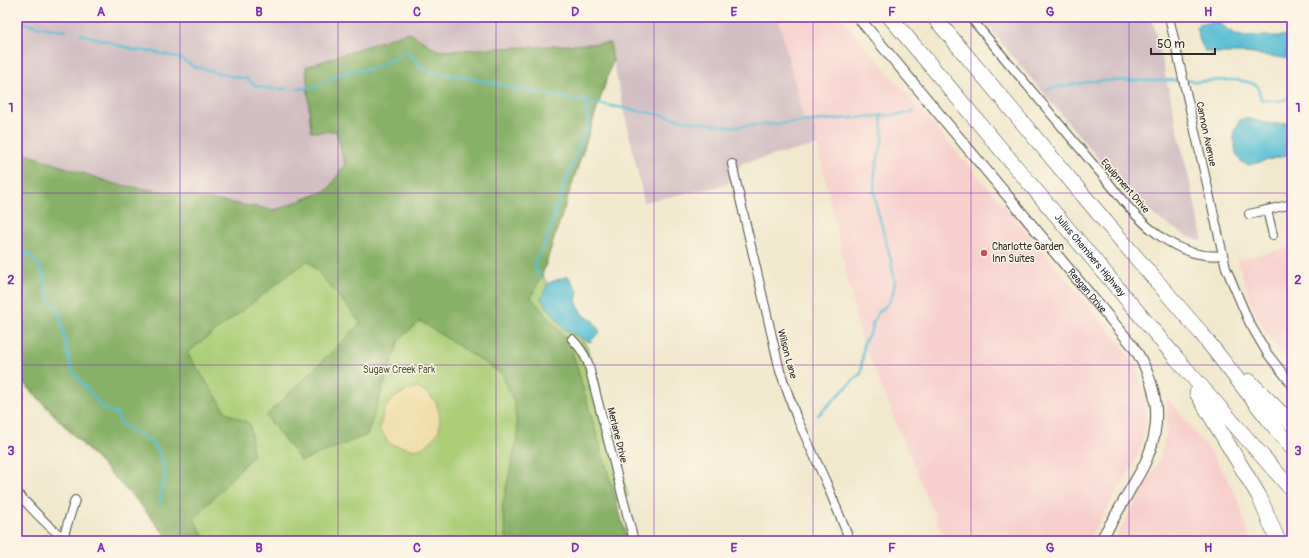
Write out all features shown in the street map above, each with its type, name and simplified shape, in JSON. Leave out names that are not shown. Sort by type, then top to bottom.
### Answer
[{"type":"highway","name":"Julius Chambers Highway","points":[[890,17],[1177,359],[1292,490]]},
{"type":"highway","points":[[934,17],[1201,333],[1272,425],[1292,448]]},
{"type":"highway","points":[[1201,333],[1292,424]]},
{"type":"highway","points":[[1177,359],[1259,496],[1278,541]]},
{"type":"street","name":"Reagan Drive","points":[[858,17],[1133,346],[1143,361],[1152,384],[1155,401],[1156,417],[1153,441],[1143,466],[1100,541]]},
{"type":"street","name":"Equipment Drive","points":[[970,17],[1138,217],[1166,240],[1191,252],[1206,256],[1223,255]]},
{"type":"street","name":"Cannon Avenue","points":[[1169,17],[1223,255]]},
{"type":"street","name":"Wilson Lane","points":[[732,164],[780,371],[796,416],[826,482],[850,541]]},
{"type":"street","points":[[1249,214],[1292,204]]},
{"type":"street","points":[[1267,210],[1273,235]]},
{"type":"street","points":[[1223,255],[1226,268],[1248,322],[1267,353],[1292,385]]},
{"type":"street","name":"Merlane Drive","points":[[572,339],[585,354],[588,363],[634,541]]},
{"type":"street","points":[[17,493],[63,539],[75,500]]},
{"type":"shaded area","points":[[17,17],[778,17],[804,120],[812,120],[818,145],[742,163],[726,185],[644,202],[611,52],[320,219],[17,196]]},
{"type":"shaded area","points":[[778,17],[840,17],[1048,257],[1121,345],[1136,368],[1145,398],[1145,429],[1140,449],[1131,468],[1088,541],[945,541],[860,335],[812,120],[804,121]]},
{"type":"shaded area","points":[[980,17],[1152,17],[1203,240],[1199,241],[1185,235],[1160,220],[1126,192]]},
{"type":"shaded area","points":[[1292,247],[1292,368],[1264,329],[1251,303],[1237,260]]},
{"type":"shaded area","points":[[1166,396],[1212,454],[1227,477],[1239,502],[1251,541],[1114,541],[1159,460],[1167,431]]},
{"type":"green space","name":"Sugaw Creek Park","points":[[408,32],[439,51],[610,43],[613,60],[542,275],[531,297],[570,344],[628,541],[507,541],[502,507],[518,434],[514,402],[502,374],[420,321],[399,340],[367,435],[301,461],[266,416],[361,323],[308,260],[187,353],[227,413],[250,424],[253,455],[194,519],[206,541],[172,541],[141,505],[17,374],[17,151],[115,184],[275,210],[328,190],[345,164],[336,131],[311,132],[306,67]]},
{"type":"green space","name":"Sugaw Creek Park","points":[[613,60],[542,275],[587,347],[628,496],[605,502],[616,541],[172,541],[141,505],[17,377],[17,196],[320,219]]},
{"type":"sand","points":[[416,388],[426,392],[436,402],[440,416],[439,431],[431,441],[422,448],[415,450],[390,444],[379,429],[384,411],[389,403],[402,393]]},
{"type":"water","points":[[1219,22],[1228,30],[1239,36],[1292,36],[1292,59],[1245,53],[1212,53],[1205,51],[1196,27],[1198,25]]},
{"type":"water","points":[[1245,118],[1270,124],[1292,123],[1292,154],[1248,165],[1241,162],[1236,153],[1233,134],[1240,120]]},
{"type":"water","points":[[568,276],[578,292],[576,301],[582,314],[593,321],[600,332],[590,342],[566,330],[541,299],[548,283]]},
{"type":"waterway","points":[[17,21],[35,26],[66,31]]},
{"type":"waterway","points":[[81,34],[134,50],[154,52],[176,57],[194,67],[247,79],[256,86],[272,89],[286,89]]},
{"type":"waterway","points":[[297,89],[316,87],[349,71],[363,70],[379,66],[404,53],[407,53],[413,57],[421,67],[432,72],[688,121],[733,127],[904,114],[914,111]]},
{"type":"waterway","points":[[1047,89],[1093,81],[1191,80],[1195,82],[1236,80],[1258,86],[1261,99],[1281,101],[1292,95]]},
{"type":"waterway","points":[[539,277],[534,264],[546,241],[562,191],[587,126],[587,101]]},
{"type":"waterway","points":[[818,415],[861,373],[864,342],[872,330],[873,322],[878,313],[888,304],[893,293],[895,283],[891,260],[876,205],[874,189],[875,172],[883,140],[881,115]]},
{"type":"waterway","points":[[17,246],[35,260],[40,267],[46,285],[48,298],[57,308],[60,315],[69,361],[73,372],[104,409],[117,414],[120,424],[153,443],[159,452],[165,472],[160,503]]},
{"type":"place","name":"Charlotte Garden Inn Suites","points":[[984,253]]}]
